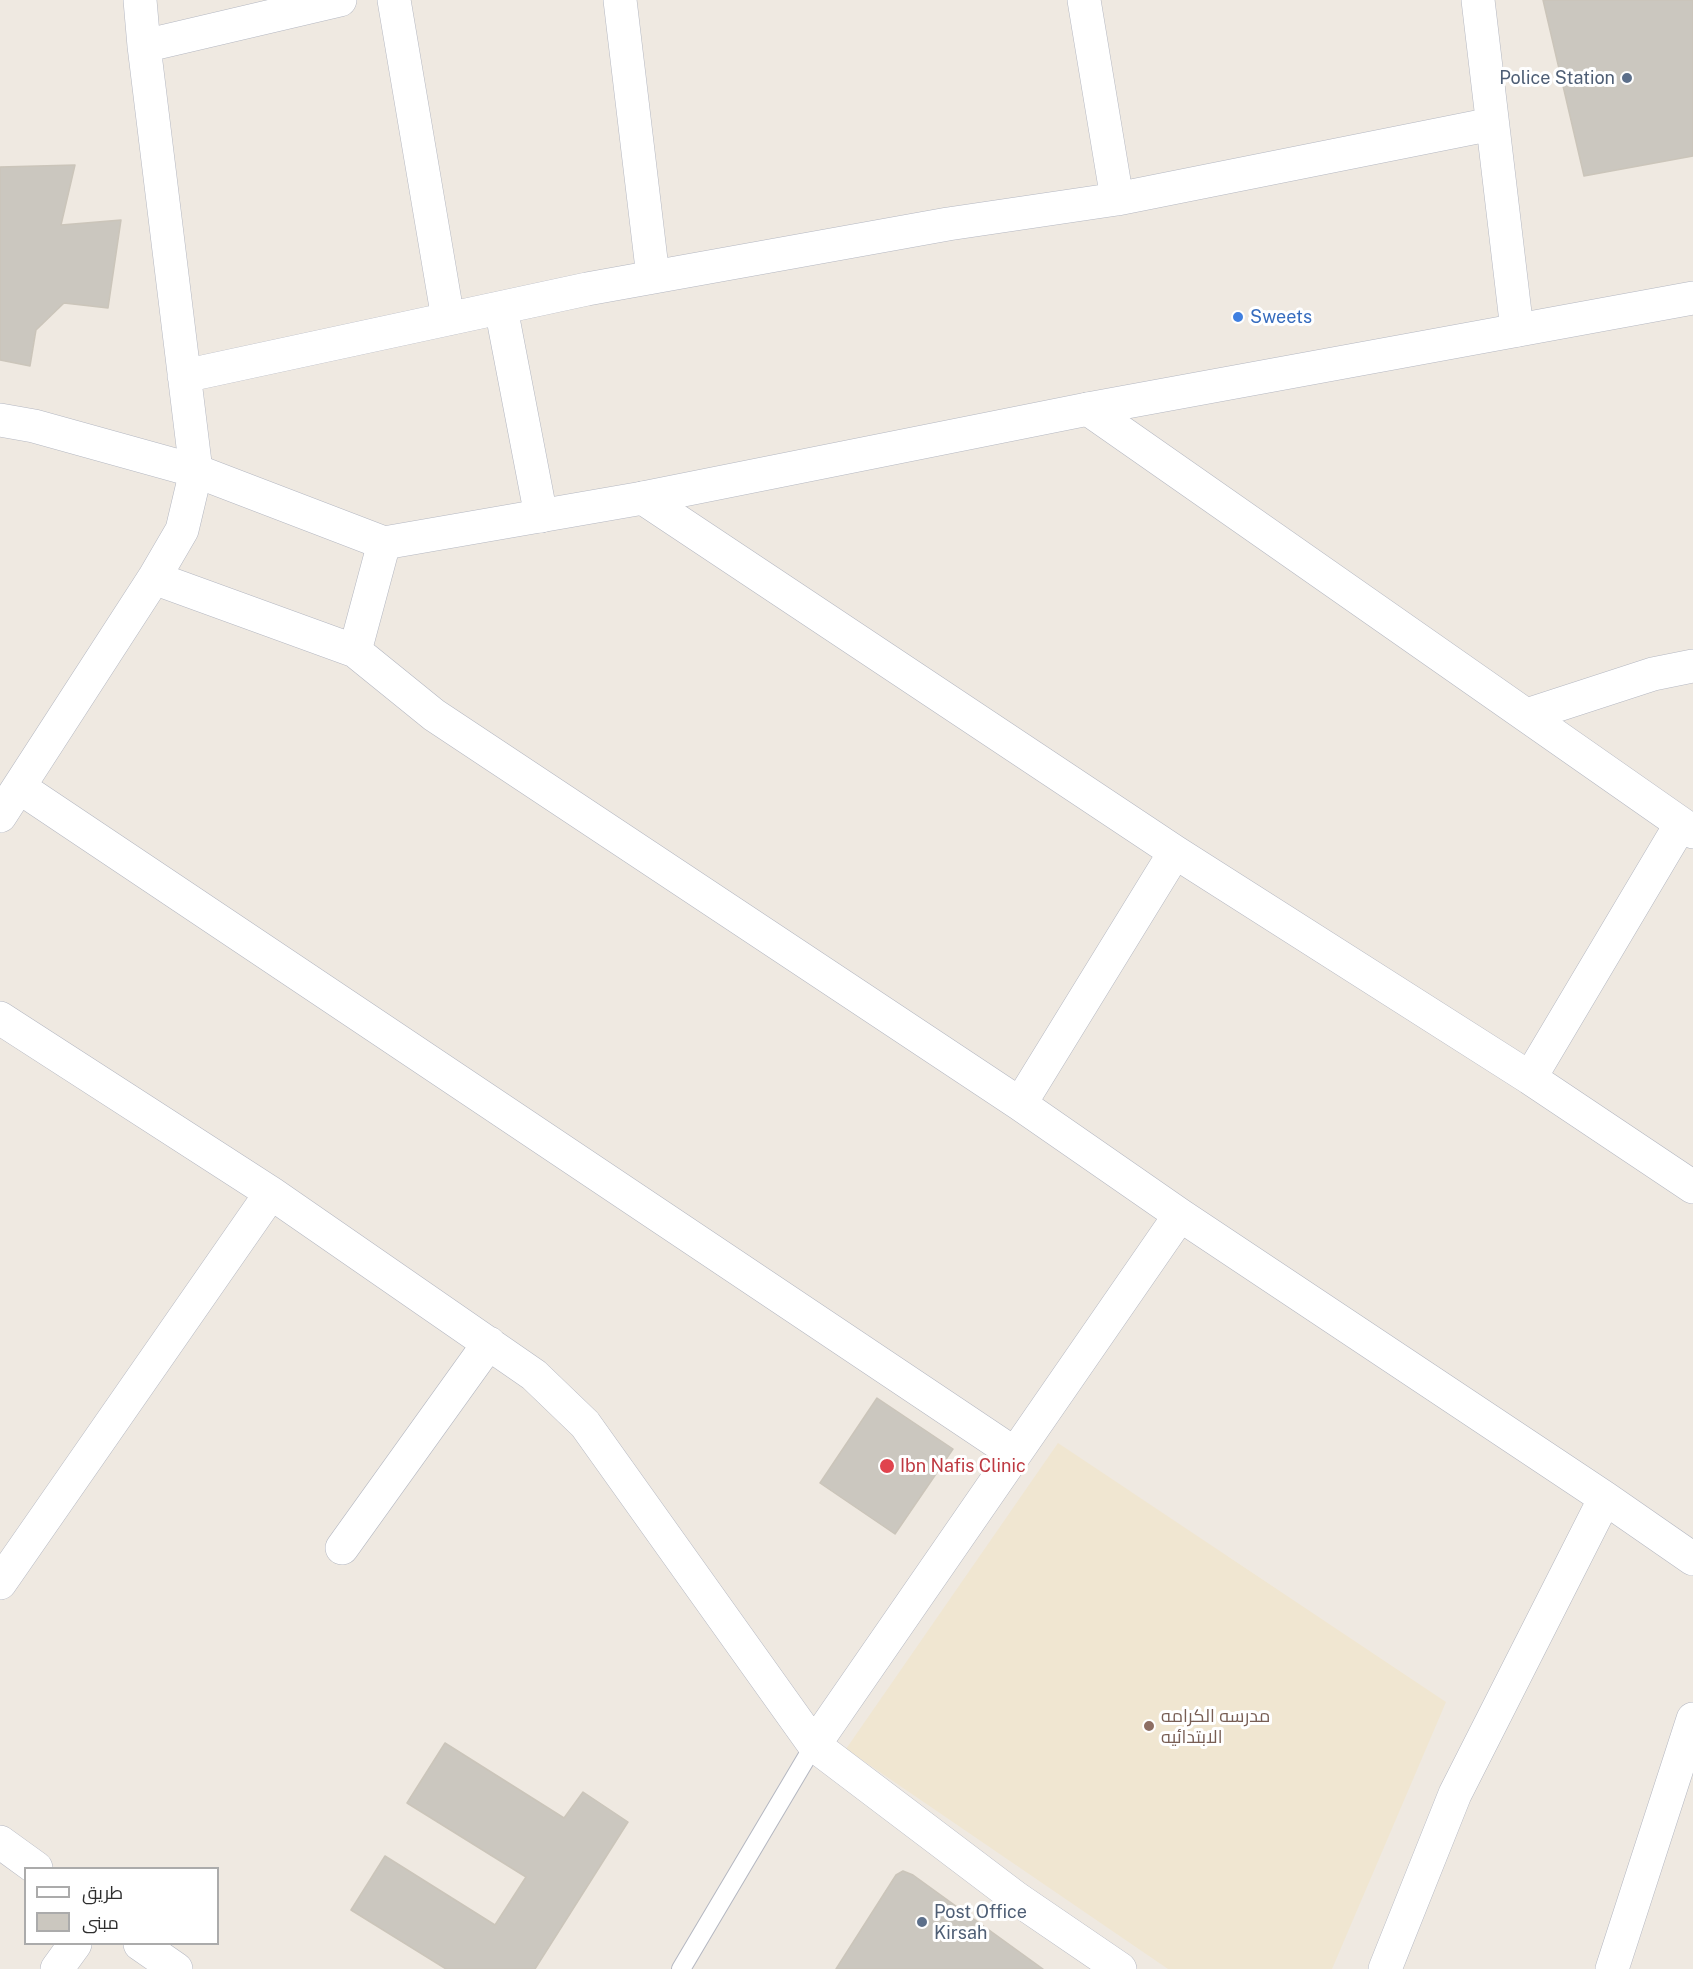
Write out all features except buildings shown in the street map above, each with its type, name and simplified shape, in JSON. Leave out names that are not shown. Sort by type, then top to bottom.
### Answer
[{"type":"street","points":[[0,816],[154,578],[182,530],[196,471],[140,0]]},
{"type":"street","points":[[144,46],[340,0]]},
{"type":"street","points":[[394,0],[448,319]]},
{"type":"street","points":[[620,0],[653,277]]},
{"type":"street","points":[[1084,0],[1117,199]]},
{"type":"street","points":[[1478,0],[1517,330]]},
{"type":"street","points":[[184,376],[653,277],[948,224],[1117,199],[1492,124]]},
{"type":"street","points":[[0,420],[33,426],[196,471],[384,543],[643,498],[1088,409],[1693,298]]},
{"type":"street","points":[[501,308],[541,516]]},
{"type":"street","points":[[1088,409],[1687,828],[1530,1078]]},
{"type":"street","points":[[643,498],[1175,852],[1530,1078],[1693,1188]]},
{"type":"street","points":[[355,651],[384,543]]},
{"type":"street","points":[[154,578],[355,651],[434,715],[1020,1104],[1180,1215],[1693,1559]]},
{"type":"street","points":[[1527,715],[1653,674],[1693,666]]},
{"type":"street","points":[[19,787],[1015,1454]]},
{"type":"street","points":[[1020,1104],[1175,852]]},
{"type":"street","points":[[0,1018],[271,1194],[534,1375],[585,1424],[814,1745],[1016,1898],[1120,1969]]},
{"type":"street","points":[[0,1583],[271,1194]]},
{"type":"street","points":[[814,1745],[1180,1215]]},
{"type":"street","points":[[342,1548],[489,1343]]},
{"type":"street","points":[[1385,1969],[1455,1794],[1605,1498]]},
{"type":"street","points":[[1612,1969],[1693,1719]]},
{"type":"street","points":[[0,1842],[33,1867]]},
{"type":"street","points":[[57,1969],[74,1945]]},
{"type":"street","points":[[141,1945],[176,1969]]},
{"type":"lane","points":[[681,1969],[814,1745]]},
{"type":"shaded area","name":"مدرسه الكرامه الابتدائيه","points":[[1058,1443],[1446,1702],[1332,1969],[1168,1969],[846,1749]]},
{"type":"place","name":"Police Station","points":[[1627,78]]},
{"type":"place","name":"Sweets","points":[[1238,317]]},
{"type":"place","name":"Ibn Nafis Clinic","points":[[887,1466]]},
{"type":"place","name":"مدرسه الكرامه الابتدائيه","points":[[1149,1726]]},
{"type":"place","name":"Post Office Kirsah","points":[[922,1922]]}]
